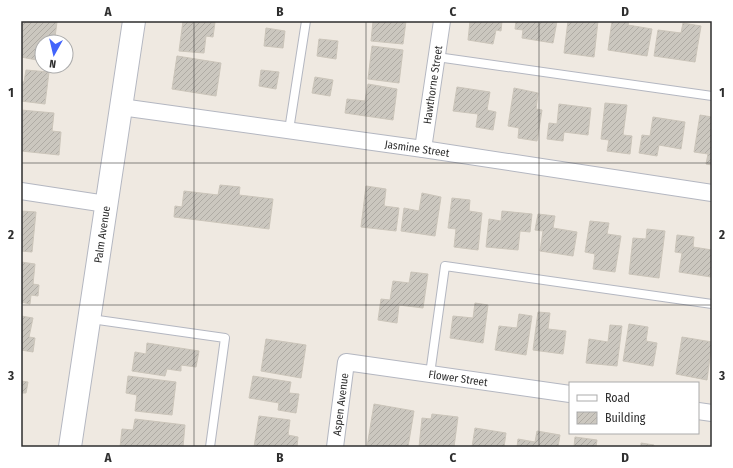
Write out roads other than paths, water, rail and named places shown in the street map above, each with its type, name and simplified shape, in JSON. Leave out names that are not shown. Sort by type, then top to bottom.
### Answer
[{"type":"main road","name":"Palm Avenue","points":[[70,447],[134,21]]},
{"type":"street","name":"Hawthorne Street","points":[[423,149],[442,21]]},
{"type":"street","name":"Jasmine Street","points":[[121,107],[423,149],[712,193]]},
{"type":"street","points":[[21,191],[106,204]]},
{"type":"street","name":"Flower Street","points":[[346,362],[569,394]]},
{"type":"street","name":"Aspen Avenue","points":[[335,447],[346,362]]},
{"type":"street","points":[[699,412],[712,413]]},
{"type":"lane","points":[[289,130],[306,21]]},
{"type":"lane","points":[[437,58],[712,96]]},
{"type":"lane","points":[[430,374],[445,266],[712,304]]},
{"type":"lane","points":[[89,319],[225,338],[210,447]]}]
